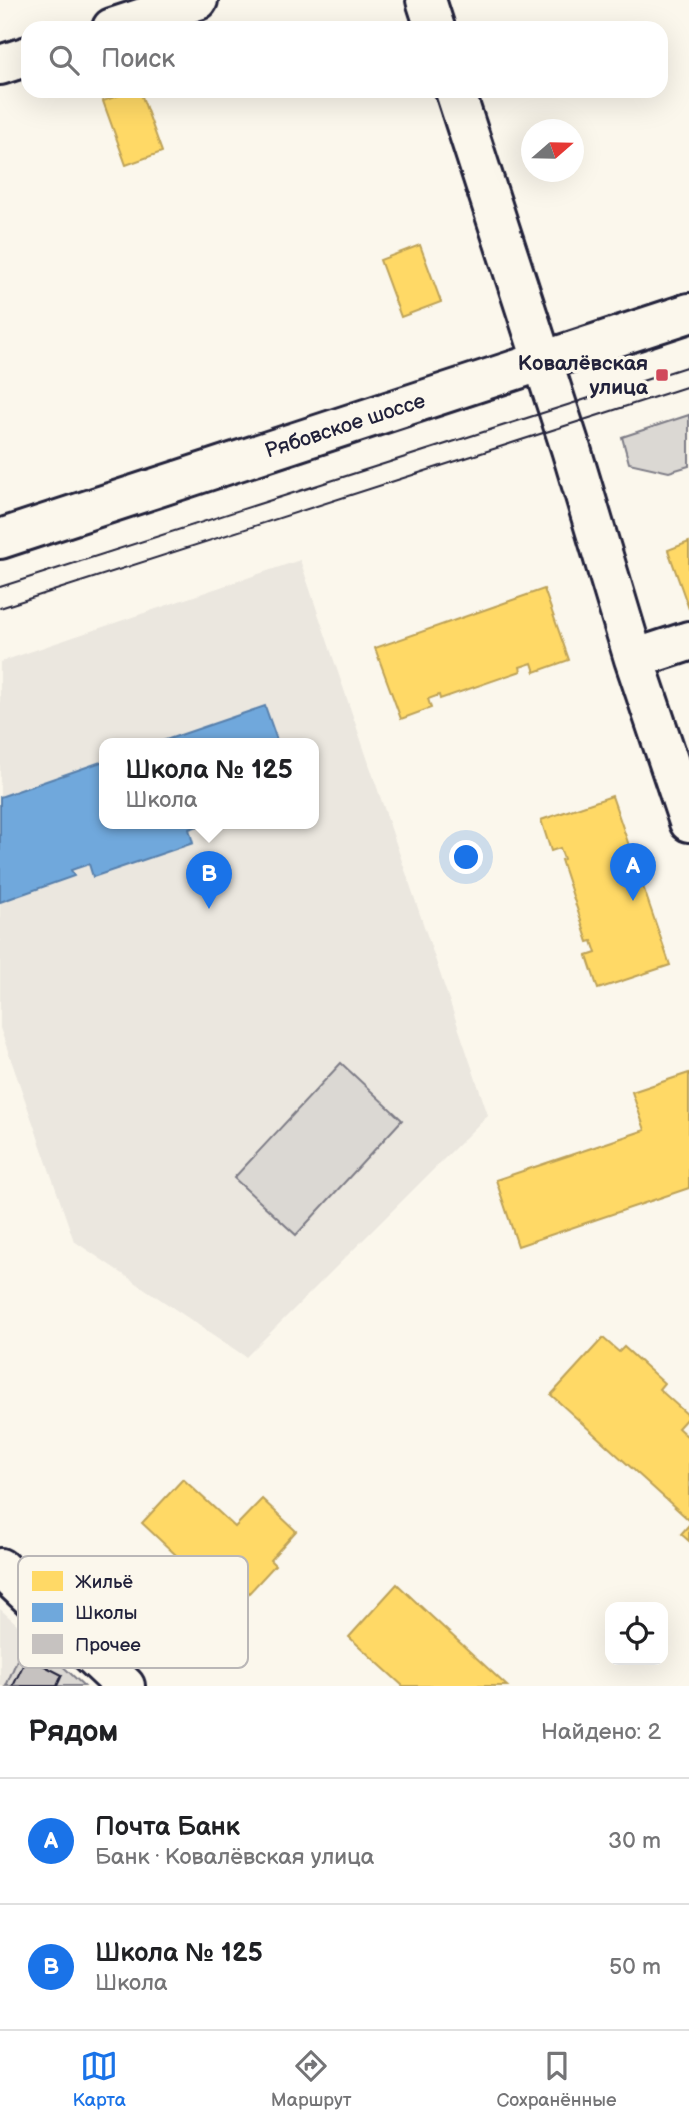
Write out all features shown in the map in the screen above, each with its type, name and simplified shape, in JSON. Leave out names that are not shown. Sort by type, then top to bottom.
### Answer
[{"type":"street","points":[[134,21],[198,0]]},
{"type":"street","points":[[426,0],[433,21]]},
{"type":"street","points":[[0,65],[21,58]]},
{"type":"street","points":[[458,98],[543,361],[634,659],[689,822]]},
{"type":"street","name":"Рябовское шоссе","points":[[0,539],[689,313]]},
{"type":"street","points":[[634,659],[689,641]]},
{"type":"street","points":[[0,1567],[18,1584]]},
{"type":"street","points":[[106,1668],[125,1686]]},
{"type":"shaded area","points":[[689,415],[689,466],[669,472],[629,463],[622,437]]},
{"type":"shaded area","points":[[300,560],[488,1115],[246,1357],[74,1241],[0,1028],[0,662]]},
{"type":"shaded area","points":[[341,1063],[402,1120],[296,1235],[234,1178]]},
{"type":"shaded area","points":[[0,1609],[18,1625],[18,1658],[6,1686],[0,1686]]},
{"type":"shaded area","points":[[18,1658],[18,1668],[65,1668],[84,1686],[6,1686]]},
{"type":"building: Жильё","points":[[111,98],[143,98],[162,152],[126,165],[103,101]]},
{"type":"building: Жильё","points":[[420,245],[441,302],[401,317],[380,260]]},
{"type":"building: Жильё","points":[[689,542],[689,609],[668,550]]},
{"type":"building: Жильё","points":[[544,589],[569,660],[535,672],[532,663],[520,667],[521,671],[440,699],[439,695],[428,699],[431,708],[401,719],[375,648]]},
{"type":"building: Жильё","points":[[612,796],[670,965],[598,989],[587,956],[596,953],[592,941],[588,942],[561,860],[564,859],[560,848],[551,851],[541,820]]},
{"type":"building: Жильё","points":[[689,1073],[689,1188],[518,1246],[496,1180],[645,1130],[632,1092]]},
{"type":"building: Жильё","points":[[603,1338],[619,1352],[624,1347],[664,1383],[659,1389],[689,1416],[678,1428],[689,1438],[689,1520],[551,1395]]},
{"type":"building: Жильё","points":[[183,1479],[235,1527],[262,1499],[296,1531],[270,1560],[275,1565],[248,1594],[248,1556],[177,1556],[142,1523]]},
{"type":"building: Жильё","points":[[689,1525],[689,1541],[681,1534]]},
{"type":"building: Жильё","points":[[397,1584],[507,1686],[403,1686],[349,1637]]},
{"type":"building: Школы","points":[[265,706],[276,738],[172,738]]},
{"type":"building: Школы","points":[[99,763],[99,829],[189,829],[193,843],[93,877],[89,864],[71,870],[74,876],[0,902],[0,797]]},
{"type":"building: Прочее","points":[[22,1668],[48,1668],[62,1675],[57,1686],[13,1686]]},
{"type":"tram line","points":[[0,587],[689,366]]},
{"type":"tram line","points":[[0,608],[689,386]]},
{"type":"place","name":"Ковалёвская улица","points":[[662,375]]},
{"type":"place","name":"Почта Банк","points":[[633,901]]},
{"type":"place","name":"Школа № 125","points":[[209,909]]}]
